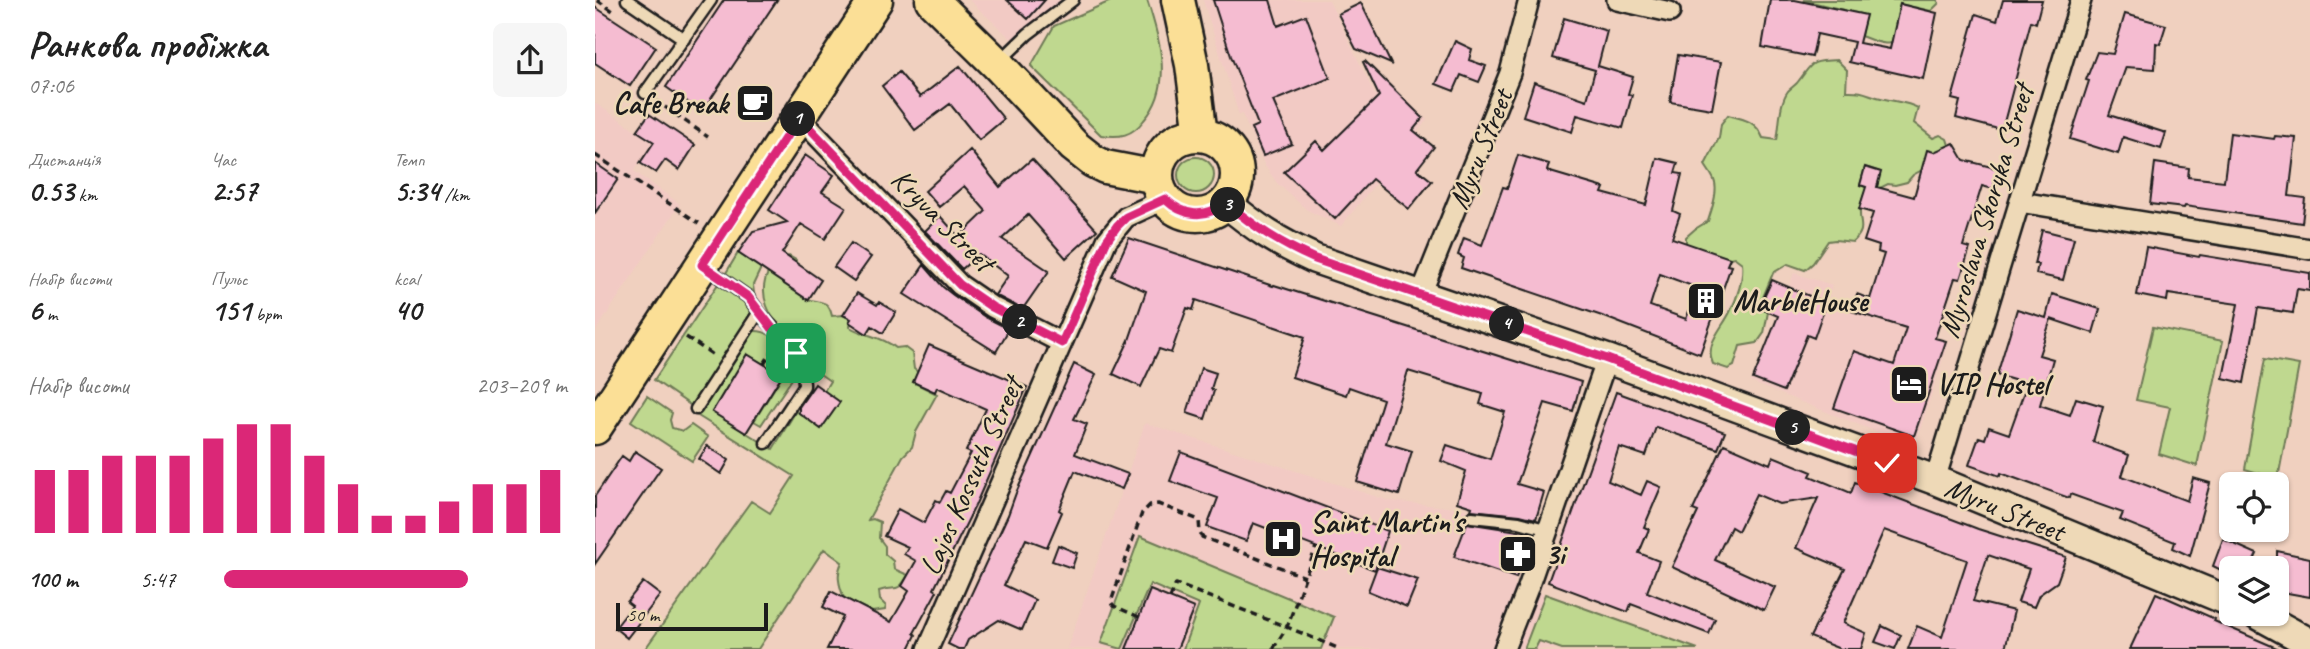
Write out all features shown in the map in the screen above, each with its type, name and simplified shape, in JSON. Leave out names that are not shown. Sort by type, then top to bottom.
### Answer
[{"type":"main road","points":[[602,412],[876,0]]},
{"type":"main road","points":[[932,0],[1074,146],[1105,167],[1128,173],[1161,188]]},
{"type":"main road","points":[[1178,0],[1192,65],[1201,135]]},
{"type":"main road","points":[[1201,135],[1219,140],[1228,149],[1236,174],[1234,187],[1225,202],[1208,213],[1197,215],[1184,213],[1174,207],[1161,188],[1158,164],[1172,144],[1183,137],[1201,135]]},
{"type":"main road","name":"Myru Street","points":[[1225,202],[1252,225],[1286,246],[1315,259],[1607,359],[1935,481],[2219,597]]},
{"type":"main road","points":[[2279,626],[2310,643]]},
{"type":"street","name":"Myru Street","points":[[1421,294],[1510,73],[1529,0]]},
{"type":"street","points":[[1617,0],[1670,12]]},
{"type":"street","name":"Myroslava Skoryka Street","points":[[1935,481],[2081,0]]},
{"type":"street","name":"Kryva Street","points":[[799,117],[960,285],[992,307],[1062,343]]},
{"type":"street","name":"Lajos Kossuth Street","points":[[928,649],[1112,233],[1126,217],[1161,188]]},
{"type":"street","points":[[2019,202],[2310,249]]},
{"type":"street","points":[[1504,649],[1549,530],[1607,359]]},
{"type":"lane","points":[[627,0],[684,39]]},
{"type":"lane","points":[[645,93],[711,0]]},
{"type":"lane","points":[[997,64],[1028,34],[1073,0]]},
{"type":"lane","points":[[702,265],[748,297],[796,353],[804,386],[766,443]]},
{"type":"lane","points":[[696,409],[759,312]]},
{"type":"lane","points":[[1472,516],[1519,522],[1549,530]]},
{"type":"path","points":[[595,155],[707,229]]},
{"type":"path","points":[[679,332],[726,363]]},
{"type":"path","points":[[764,364],[777,340]]},
{"type":"path","points":[[1139,618],[1111,602],[1142,513],[1150,505],[1158,504],[1199,520],[1202,537],[1305,577]]},
{"type":"path","points":[[1273,649],[1287,627],[1316,547]]},
{"type":"path","points":[[1170,598],[1176,584],[1340,649]]},
{"type":"shaded area","points":[[969,0],[1073,0],[1018,45]]},
{"type":"shaded area","points":[[1203,0],[1329,0],[1375,95],[1389,83],[1427,120],[1341,226],[1307,210],[1277,183],[1265,166],[1242,114],[1239,115]]},
{"type":"shaded area","points":[[595,103],[654,142],[634,171],[680,204],[595,332]]},
{"type":"shaded area","points":[[1794,273],[1832,285],[1827,303],[1948,343],[1916,442],[1911,444],[1895,439],[1751,382]]},
{"type":"shaded area","name":"Saint Martin's Hospital","points":[[1145,423],[1390,501],[1466,509],[1462,520],[1467,521],[1455,557],[1516,578],[1514,584],[1698,649],[1177,649],[1193,608],[1151,590],[1127,648],[1129,649],[1067,649]]},
{"type":"green space","points":[[1113,0],[1147,0],[1162,62],[1159,92],[1153,107],[1135,130],[1114,136],[1101,135],[1031,66],[1054,26]]},
{"type":"green space","points":[[1803,0],[1937,0],[1939,3],[1931,11],[1900,4],[1896,21],[1904,35],[1895,42],[1884,43],[1861,36],[1865,15]]},
{"type":"green space","points":[[1837,60],[1847,70],[1846,91],[1863,92],[1918,108],[1914,123],[1933,138],[1940,135],[1947,139],[1949,145],[1907,182],[1888,184],[1876,190],[1880,172],[1865,167],[1860,185],[1867,187],[1861,204],[1861,230],[1857,237],[1853,242],[1828,241],[1805,270],[1788,264],[1773,273],[1759,307],[1768,312],[1764,333],[1757,343],[1740,346],[1734,366],[1728,369],[1713,364],[1712,343],[1735,301],[1741,281],[1742,263],[1734,257],[1686,249],[1686,237],[1708,221],[1711,212],[1715,185],[1705,165],[1719,138],[1721,124],[1728,115],[1739,118],[1753,124],[1763,138],[1777,140],[1781,108],[1788,91],[1812,64]]},
{"type":"green space","points":[[1196,157],[1209,162],[1214,175],[1209,188],[1196,193],[1183,188],[1178,175],[1183,162]]},
{"type":"green space","points":[[738,253],[761,268],[753,285],[754,293],[726,273]]},
{"type":"green space","points":[[789,256],[796,260],[796,270],[790,287],[806,298],[825,304],[832,316],[843,315],[851,319],[850,327],[896,348],[904,347],[912,353],[914,369],[918,372],[913,382],[937,394],[916,432],[912,447],[903,456],[868,520],[880,522],[879,538],[885,546],[885,554],[893,561],[894,569],[908,575],[898,587],[879,591],[880,600],[886,606],[885,610],[872,612],[844,598],[839,580],[842,562],[824,549],[758,649],[645,649],[751,501],[770,513],[794,476],[698,416],[752,331],[760,331],[775,338],[786,350],[796,373],[761,425],[754,421],[782,376],[747,354],[712,412],[773,449],[796,411],[821,428],[824,391],[830,381],[814,370],[808,378],[803,353],[775,321],[765,298],[768,273],[772,275],[782,259]]},
{"type":"green space","points":[[720,281],[759,312],[696,409],[654,380]]},
{"type":"green space","points":[[2153,327],[2223,341],[2197,466],[2159,454],[2170,407],[2136,400]]},
{"type":"green space","points":[[2265,359],[2299,365],[2279,472],[2255,472],[2245,469]]},
{"type":"green space","points":[[647,396],[672,413],[672,428],[683,431],[691,425],[708,437],[692,461],[631,421]]},
{"type":"green space","points":[[1140,536],[1334,617],[1321,649],[1183,649],[1199,605],[1150,584],[1122,649],[1101,643]]},
{"type":"green space","points":[[1545,594],[1698,649],[1562,649],[1539,641],[1535,649],[1524,649]]},
{"type":"building","points":[[724,0],[777,0],[702,112],[666,87]]},
{"type":"building","points":[[1007,0],[1045,0],[1028,19]]},
{"type":"building","points":[[1213,0],[1270,0],[1278,26],[1306,15],[1330,78],[1273,101],[1292,144],[1263,156],[1251,128],[1258,125]]},
{"type":"building","points":[[1770,0],[1795,0],[1866,15],[1859,43],[1890,49],[1900,4],[1937,13],[1923,79],[1849,62],[1854,42],[1817,34],[1812,57],[1762,47]]},
{"type":"building","points":[[2003,0],[2042,0],[2036,23],[2031,21],[2002,130],[1956,118],[1960,101],[1952,99],[1976,14],[1997,21]]},
{"type":"building","points":[[1361,3],[1391,64],[1356,49],[1338,14]]},
{"type":"building","points":[[595,7],[656,47],[630,86],[595,63]]},
{"type":"building","points":[[2125,14],[2166,25],[2160,44],[2156,43],[2155,69],[2126,67],[2109,115],[2166,133],[2161,149],[2123,137],[2118,154],[2070,139],[2089,81],[2086,80],[2097,52],[2113,54]]},
{"type":"building","points":[[1564,18],[1607,31],[1598,66],[1633,77],[1628,94],[1632,95],[1623,128],[1577,115],[1572,132],[1523,116],[1534,82],[1587,100],[1595,70],[1553,58]]},
{"type":"building","points":[[1455,41],[1472,49],[1469,60],[1486,66],[1479,82],[1461,75],[1454,91],[1436,84]]},
{"type":"building","points":[[1678,55],[1721,62],[1712,109],[1670,102]]},
{"type":"building","points":[[1363,62],[1423,118],[1413,130],[1434,147],[1417,169],[1432,181],[1409,209],[1372,179],[1335,219],[1284,172],[1316,141],[1324,150],[1379,96]]},
{"type":"building","points":[[960,66],[1004,119],[979,140],[950,104],[915,130],[882,86],[899,72],[920,97]]},
{"type":"building","points":[[649,114],[695,145],[679,170],[665,160],[656,173],[640,163],[654,142],[637,131]]},
{"type":"building","points":[[2230,133],[2274,139],[2275,136],[2296,138],[2289,196],[2305,198],[2302,223],[2185,206],[2150,204],[2155,163],[2189,168],[2188,177],[2224,181]]},
{"type":"building","points":[[1954,143],[1964,160],[1999,169],[1993,189],[1982,186],[1963,246],[1970,248],[1960,279],[1955,278],[1935,338],[1946,341],[1914,436],[1834,408],[1854,351],[1894,365],[1906,328],[1852,311],[1857,294],[1870,299],[1884,254],[1878,252],[1879,246],[1864,241],[1873,213],[1859,209],[1866,187],[1860,185],[1865,167],[1881,172],[1877,187],[1914,197],[1927,150],[1934,152]]},
{"type":"building","points":[[970,150],[1000,187],[1032,159],[1097,230],[1066,258],[1028,215],[1002,239],[1049,271],[1024,307],[1020,308],[995,295],[1008,276],[979,254],[962,269],[925,231],[940,216],[959,237],[986,211],[964,186],[939,207],[925,191]]},
{"type":"building","points":[[805,155],[834,175],[822,192],[846,207],[825,239],[801,224],[782,253],[821,280],[808,300],[738,253],[753,231],[787,222],[769,210]]},
{"type":"building","points":[[1518,155],[1549,164],[1547,171],[1604,188],[1602,193],[1646,205],[1657,158],[1678,163],[1675,173],[1682,174],[1673,211],[1680,214],[1672,238],[1730,258],[1727,265],[1731,266],[1700,354],[1602,316],[1461,268],[1464,258],[1458,255],[1464,238],[1482,245],[1503,187],[1507,188]],"holes":[[[1660,274],[1698,288],[1686,319],[1650,306]]]},
{"type":"building","points":[[595,163],[618,179],[595,213]]},
{"type":"building","points":[[2042,230],[2074,238],[2063,280],[2036,274],[2038,264],[2034,264]]},
{"type":"building","points":[[1129,238],[1581,382],[1573,411],[1545,403],[1517,484],[1544,492],[1536,519],[1471,510],[1472,507],[1457,502],[1466,471],[1441,461],[1447,445],[1490,459],[1505,412],[1480,404],[1483,394],[1408,371],[1386,443],[1412,451],[1399,495],[1357,482],[1383,399],[1349,387],[1346,395],[1292,377],[1305,337],[1196,300],[1193,310],[1187,308],[1171,353],[1159,349],[1141,387],[1113,374],[1129,340],[1146,291],[1112,276]]},
{"type":"building","points":[[851,243],[871,257],[854,281],[834,267]]},
{"type":"building","points":[[2146,247],[2310,273],[2310,291],[2297,289],[2293,313],[2258,308],[2244,383],[2223,378],[2238,304],[2168,294],[2167,301],[2137,295]]},
{"type":"building","points":[[924,265],[953,295],[985,317],[1009,329],[996,352],[904,294]]},
{"type":"building","points":[[1772,280],[1826,303],[1814,338],[1807,335],[1784,391],[1753,379],[1778,316],[1759,308]]},
{"type":"building","points":[[857,293],[896,312],[883,333],[872,326],[867,334],[843,315]]},
{"type":"building","points":[[2052,294],[2100,309],[2093,333],[2051,319],[2039,355],[2053,359],[2040,405],[2070,415],[2076,398],[2103,406],[2093,442],[2129,455],[2122,476],[2187,501],[2193,478],[2210,483],[2190,556],[2173,548],[2175,542],[2120,520],[2123,513],[2070,494],[2069,498],[2001,473],[2000,476],[1969,465],[1979,437],[1985,439],[1989,427],[2009,434],[2027,384],[1997,375],[2017,309],[2046,318]]},
{"type":"building","points":[[929,345],[1027,387],[909,649],[827,649],[843,617],[823,607],[831,591],[891,622],[909,591],[902,586],[916,561],[904,554],[908,547],[884,536],[898,509],[924,523],[936,500],[940,502],[946,491],[950,493],[971,453],[966,451],[986,409],[937,387],[935,392],[913,382]]},
{"type":"building","points":[[747,354],[782,375],[746,433],[712,412]]},
{"type":"building","points":[[1074,364],[1096,375],[1074,419],[1087,424],[1075,454],[1128,474],[1122,489],[1075,471],[1047,547],[1026,539],[1004,585],[1035,600],[1022,630],[999,620],[968,640],[964,649],[958,649],[948,644]]},
{"type":"building","points":[[1201,368],[1216,373],[1211,389],[1214,391],[1205,419],[1187,413]]},
{"type":"building","points":[[815,384],[840,402],[821,429],[799,413],[799,407]]},
{"type":"building","points":[[1616,392],[1725,432],[1718,449],[1656,427],[1646,456],[1619,447],[1608,481],[1641,495],[1647,481],[1661,487],[1644,527],[1649,529],[1639,553],[1659,561],[1647,592],[1715,619],[1709,634],[1631,604],[1628,612],[1548,582]]},
{"type":"building","points":[[1724,444],[1770,464],[1773,456],[1812,472],[1810,476],[1851,493],[1855,482],[1978,529],[2066,557],[2057,582],[2039,595],[2034,607],[2018,602],[2029,569],[1988,555],[1973,601],[2014,611],[2005,649],[1908,649],[1917,626],[1942,637],[1967,560],[1884,530],[1843,623],[1866,633],[1861,649],[1840,649],[1810,637],[1845,569],[1796,548],[1818,498],[1779,504],[1756,494],[1738,531],[1731,527],[1715,560],[1775,587],[1764,610],[1672,567],[1698,512],[1693,510]]},
{"type":"building","points":[[707,446],[729,460],[721,474],[699,459]]},
{"type":"building","points":[[635,451],[661,468],[595,564],[595,496],[622,456],[629,461]]},
{"type":"building","points":[[1181,452],[1388,531],[1375,570],[1253,523],[1246,541],[1207,527],[1218,498],[1170,481]]},
{"type":"building","points":[[1467,523],[1531,533],[1516,578],[1454,557]]},
{"type":"building","points":[[2222,542],[2230,542],[2257,554],[2219,556],[2219,569],[2213,566]]},
{"type":"building","points":[[1058,545],[1077,553],[1072,568],[1052,561]]},
{"type":"building","points":[[2277,551],[2310,558],[2310,597],[2289,593],[2289,556],[2277,556]]},
{"type":"building","points":[[1377,567],[1418,580],[1407,607],[1368,591]]},
{"type":"building","points":[[643,582],[660,595],[627,638],[615,628],[632,606],[627,602]]},
{"type":"building","points":[[1150,590],[1194,608],[1177,649],[1126,649]]},
{"type":"building","points":[[2156,593],[2215,619],[2219,626],[2226,626],[2279,649],[2130,649]]},
{"type":"building","points":[[1882,626],[1901,635],[1895,649],[1875,642]]},
{"type":"place","name":"Cafe Break","points":[[755,103]]},
{"type":"place","name":"MarbleHouse","points":[[1706,301]]},
{"type":"place","name":"VIP Hostel","points":[[1909,384]]},
{"type":"place","name":"Saint Martin's Hospital","points":[[1283,539]]},
{"type":"place","name":"3i","points":[[1518,554]]},
{"type":"route","points":[[796,353],[748,297],[702,265],[799,117],[960,285],[992,307],[1062,343],[1107,240],[1126,217],[1165,199],[1184,213],[1197,215],[1219,208],[1225,202],[1279,243],[1315,259],[1607,359],[1887,463]]}]
